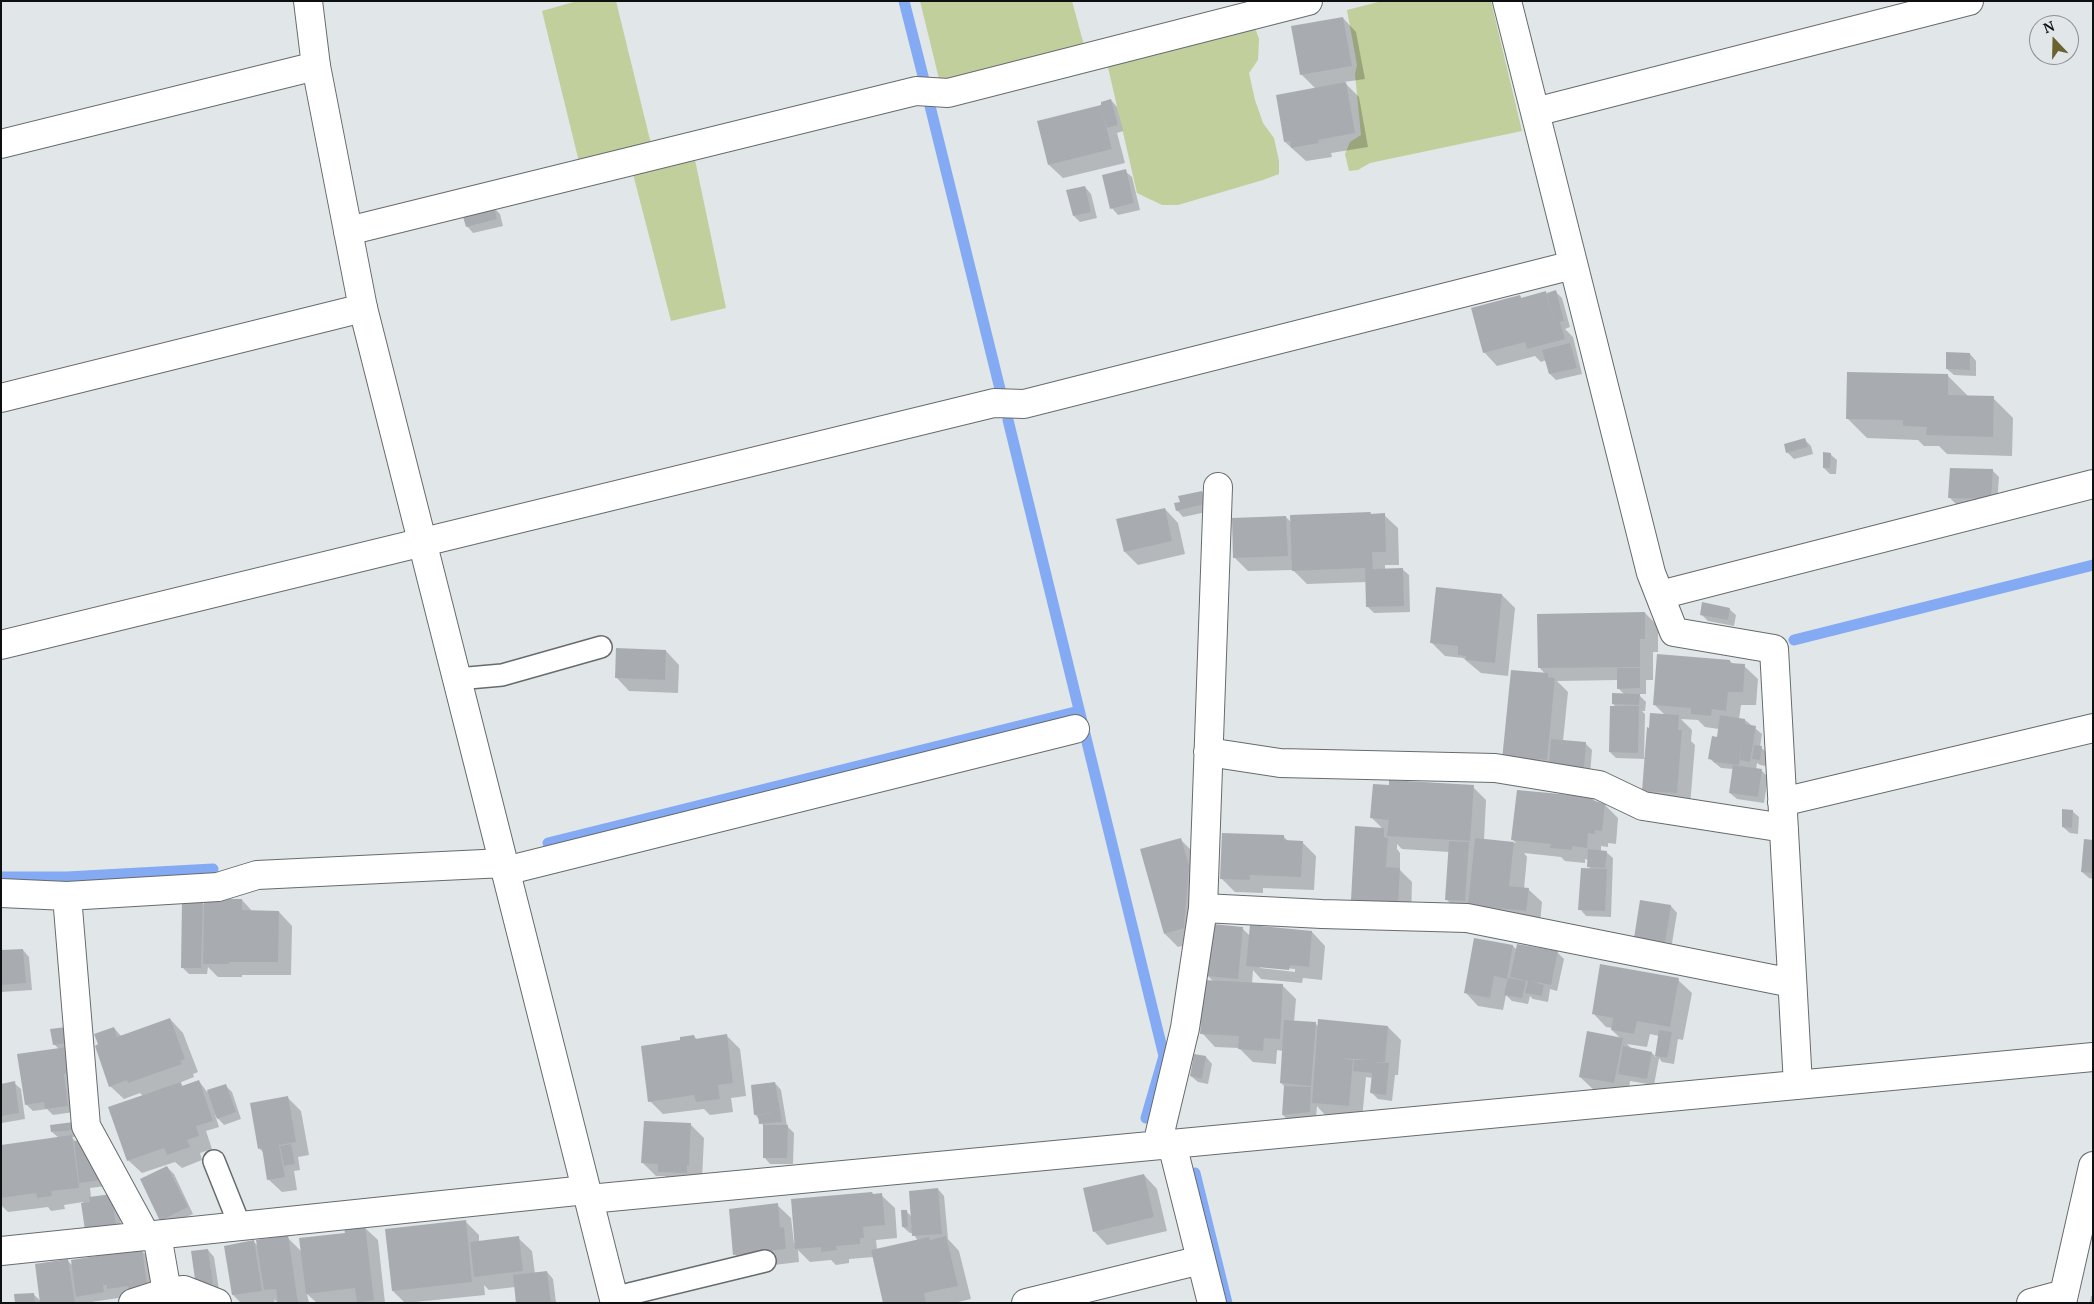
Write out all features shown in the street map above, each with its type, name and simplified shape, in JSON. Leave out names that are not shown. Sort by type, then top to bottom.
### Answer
[{"type":"street","points":[[308,1],[316,66],[363,308],[614,1300]]},
{"type":"street","points":[[348,231],[916,91],[948,93],[1308,1]]},
{"type":"street","points":[[1507,1],[1651,573],[1674,632],[1774,649],[1798,1085]]},
{"type":"street","points":[[1535,112],[1969,1]]},
{"type":"street","points":[[1,144],[316,66]]},
{"type":"street","points":[[1,645],[994,403],[1024,404],[1573,265]]},
{"type":"street","points":[[1,398],[363,308]]},
{"type":"street","points":[[1660,595],[2093,484]]},
{"type":"street","points":[[1212,1303],[1201,1260],[1164,1144],[1185,1028],[1203,908],[1218,487]]},
{"type":"street","points":[[1208,752],[1280,763],[1495,768],[1599,785],[1643,806],[1783,815],[2093,728]]},
{"type":"street","points":[[1,893],[67,896],[218,886],[258,875],[504,867],[1075,729]]},
{"type":"street","points":[[67,896],[86,1126],[152,1236],[167,1292]]},
{"type":"street","points":[[1203,908],[1467,918],[1792,983]]},
{"type":"street","points":[[1,1251],[240,1226],[1164,1144],[2093,1057]]},
{"type":"street","points":[[2031,1303],[2063,1298],[2086,1224],[2093,1166]]},
{"type":"street","points":[[1026,1303],[1201,1260]]},
{"type":"street","points":[[134,1303],[167,1292],[184,1290],[217,1303]]},
{"type":"lane","points":[[457,679],[502,675],[601,647]]},
{"type":"lane","points":[[214,1161],[240,1226]]},
{"type":"lane","points":[[614,1300],[765,1261]]},
{"type":"green space","points":[[577,1],[616,1],[652,148],[580,166],[542,11]]},
{"type":"green space","points":[[920,1],[1072,1],[1085,49],[940,83]]},
{"type":"green space","points":[[1382,1],[1491,1],[1522,131],[1370,163],[1358,170],[1349,171],[1345,154],[1350,142],[1361,135],[1355,74],[1357,65],[1347,10]]},
{"type":"green space","points":[[1254,25],[1259,39],[1258,60],[1249,73],[1255,100],[1263,123],[1274,138],[1279,161],[1279,174],[1178,205],[1162,205],[1137,193],[1107,63]]},
{"type":"green space","points":[[694,155],[726,308],[671,321],[632,170]]},
{"type":"building","points":[[1343,17],[1352,66],[1300,75],[1291,26]]},
{"type":"building","points":[[1346,82],[1355,133],[1318,140],[1319,143],[1291,148],[1290,141],[1284,142],[1276,95]]},
{"type":"building","points":[[1111,99],[1118,125],[1107,128],[1102,111],[1112,149],[1048,165],[1037,121],[1101,105],[1101,102]]},
{"type":"building","points":[[1126,169],[1134,203],[1110,209],[1102,175]]},
{"type":"building","points":[[1085,186],[1091,212],[1073,216],[1066,190]]},
{"type":"building","points":[[494,206],[497,219],[466,227],[462,213]]},
{"type":"building","points":[[1556,290],[1564,321],[1560,322],[1565,339],[1527,349],[1525,342],[1483,353],[1471,308],[1520,295],[1521,298],[1546,291],[1554,324],[1547,293]]},
{"type":"building","points":[[1570,343],[1577,368],[1549,374],[1542,350]]},
{"type":"building","points":[[1946,352],[1970,353],[1970,370],[1946,369]]},
{"type":"building","points":[[1847,372],[1948,374],[1948,395],[1994,396],[1993,437],[1926,435],[1927,427],[1903,426],[1903,420],[1846,419]]},
{"type":"building","points":[[1805,438],[1808,447],[1786,453],[1784,444]]},
{"type":"building","points":[[1823,452],[1831,453],[1830,468],[1823,468]]},
{"type":"building","points":[[1950,468],[1993,469],[1991,499],[1948,498]]},
{"type":"building","points":[[1202,491],[1205,504],[1176,511],[1174,503],[1180,502],[1178,496]]},
{"type":"building","points":[[1165,508],[1172,541],[1124,552],[1116,519]]},
{"type":"building","points":[[1371,512],[1370,514],[1385,513],[1386,552],[1372,552],[1373,569],[1403,568],[1404,606],[1366,607],[1365,568],[1292,571],[1290,515]]},
{"type":"building","points":[[1286,516],[1288,556],[1233,558],[1232,518]]},
{"type":"building","points":[[1436,587],[1502,594],[1495,663],[1466,660],[1466,656],[1458,655],[1458,646],[1430,643]]},
{"type":"building","points":[[1702,602],[1730,608],[1728,620],[1700,615]]},
{"type":"building","points":[[1645,612],[1645,639],[1640,639],[1640,667],[1538,668],[1537,614]]},
{"type":"building","points":[[616,648],[666,650],[665,680],[615,678]]},
{"type":"building","points":[[1657,654],[1730,660],[1730,663],[1745,664],[1743,692],[1728,692],[1726,711],[1712,709],[1711,716],[1691,714],[1691,708],[1653,705]]},
{"type":"building","points":[[1617,668],[1640,668],[1640,688],[1617,689]]},
{"type":"building","points":[[1511,670],[1548,673],[1548,677],[1555,678],[1547,760],[1540,759],[1540,763],[1502,760]]},
{"type":"building","points":[[1612,693],[1640,694],[1639,705],[1612,704]]},
{"type":"building","points":[[1610,706],[1639,706],[1638,753],[1609,752]]},
{"type":"building","points":[[1650,713],[1679,715],[1678,730],[1682,730],[1677,793],[1642,791],[1647,727],[1649,728]]},
{"type":"building","points":[[1720,715],[1745,719],[1745,724],[1756,726],[1750,762],[1740,760],[1742,741],[1739,765],[1713,762],[1714,760],[1708,759],[1712,736],[1717,737]]},
{"type":"building","points":[[1551,739],[1586,742],[1584,769],[1549,766]]},
{"type":"building","points":[[1754,745],[1762,746],[1760,760],[1752,759]]},
{"type":"building","points":[[1733,765],[1762,769],[1758,797],[1729,793]]},
{"type":"building","points":[[1389,780],[1474,785],[1470,841],[1387,836],[1389,820],[1370,818],[1373,784],[1389,785]]},
{"type":"building","points":[[1517,790],[1592,797],[1592,800],[1605,804],[1602,831],[1595,830],[1595,834],[1588,833],[1587,848],[1572,846],[1572,850],[1550,848],[1551,844],[1511,840]]},
{"type":"building","points":[[2062,809],[2073,810],[2072,828],[2062,827]]},
{"type":"building","points":[[1355,826],[1384,828],[1384,837],[1388,838],[1386,867],[1400,868],[1398,903],[1351,900]]},
{"type":"building","points":[[1222,833],[1284,835],[1284,840],[1303,841],[1301,877],[1250,875],[1250,880],[1220,879]]},
{"type":"building","points":[[1181,838],[1189,866],[1184,928],[1164,934],[1140,849]]},
{"type":"building","points":[[1475,838],[1514,842],[1509,886],[1529,888],[1526,911],[1468,905]]},
{"type":"building","points":[[2084,839],[2093,840],[2093,873],[2081,872]]},
{"type":"building","points":[[1449,841],[1469,842],[1465,901],[1445,900]]},
{"type":"building","points":[[1588,849],[1607,851],[1605,868],[1587,867]]},
{"type":"building","points":[[1581,868],[1607,869],[1605,911],[1578,910]]},
{"type":"building","points":[[204,899],[242,899],[242,910],[279,911],[278,962],[203,964]]},
{"type":"building","points":[[1640,900],[1671,905],[1665,943],[1634,938]]},
{"type":"building","points":[[182,901],[203,902],[201,968],[181,968]]},
{"type":"building","points":[[1212,924],[1243,927],[1238,979],[1207,976]]},
{"type":"building","points":[[1250,925],[1312,931],[1309,967],[1290,965],[1289,970],[1246,966]]},
{"type":"building","points":[[1474,938],[1513,945],[1507,979],[1494,976],[1490,998],[1464,993]]},
{"type":"building","points":[[1517,944],[1558,951],[1551,985],[1531,981],[1544,985],[1542,996],[1525,993],[1528,981],[1510,977]]},
{"type":"building","points":[[23,949],[26,983],[1,985],[1,950]]},
{"type":"building","points":[[1600,964],[1679,978],[1670,1027],[1637,1021],[1634,1034],[1611,1030],[1613,1018],[1592,1014]]},
{"type":"building","points":[[1508,978],[1526,981],[1522,998],[1504,995]]},
{"type":"building","points":[[1204,980],[1283,984],[1280,1039],[1264,1038],[1263,1051],[1238,1049],[1239,1036],[1200,1034]]},
{"type":"building","points":[[170,1018],[185,1059],[180,1061],[182,1064],[128,1083],[127,1080],[109,1087],[95,1046],[98,1044],[94,1034],[114,1027],[117,1037]]},
{"type":"building","points":[[1318,1019],[1388,1026],[1385,1062],[1373,1062],[1389,1063],[1386,1095],[1370,1093],[1372,1073],[1353,1071],[1354,1060],[1369,1060],[1341,1058],[1353,1060],[1349,1106],[1312,1103]]},
{"type":"building","points":[[1284,1020],[1316,1022],[1311,1086],[1280,1083]]},
{"type":"building","points":[[66,1027],[68,1043],[53,1045],[50,1029]]},
{"type":"building","points":[[1659,1030],[1672,1032],[1667,1058],[1655,1056]]},
{"type":"building","points":[[1587,1031],[1623,1038],[1614,1083],[1579,1077]]},
{"type":"building","points":[[727,1034],[733,1083],[718,1085],[720,1099],[696,1102],[694,1095],[648,1102],[641,1046],[680,1040],[680,1037],[694,1035],[695,1039]]},
{"type":"building","points":[[1623,1046],[1652,1052],[1647,1079],[1618,1074]]},
{"type":"building","points":[[67,1047],[71,1073],[64,1074],[68,1106],[45,1109],[44,1102],[25,1105],[17,1054]]},
{"type":"building","points":[[1194,1054],[1206,1056],[1202,1079],[1190,1076]]},
{"type":"building","points":[[199,1080],[213,1121],[196,1126],[199,1136],[187,1140],[190,1147],[167,1155],[164,1148],[127,1161],[108,1107],[181,1082],[182,1086]]},
{"type":"building","points":[[15,1081],[19,1113],[1,1116],[1,1084]]},
{"type":"building","points":[[775,1082],[782,1122],[759,1124],[758,1115],[774,1113],[754,1115],[751,1085]]},
{"type":"building","points":[[226,1084],[236,1112],[217,1119],[207,1090]]},
{"type":"building","points":[[1284,1086],[1311,1087],[1310,1112],[1282,1115]]},
{"type":"building","points":[[288,1096],[296,1142],[279,1145],[285,1177],[267,1180],[262,1148],[258,1149],[250,1103]]},
{"type":"building","points":[[644,1121],[691,1123],[687,1173],[658,1172],[658,1164],[641,1163]]},
{"type":"building","points":[[74,1122],[75,1130],[51,1132],[50,1125]]},
{"type":"building","points":[[763,1125],[788,1125],[787,1158],[763,1158]]},
{"type":"building","points":[[72,1135],[79,1188],[51,1191],[52,1196],[37,1198],[36,1193],[1,1198],[1,1145]]},
{"type":"building","points":[[81,1140],[101,1180],[79,1183],[74,1141]]},
{"type":"building","points":[[291,1144],[295,1164],[284,1166],[280,1146]]},
{"type":"building","points":[[167,1166],[188,1207],[160,1221],[140,1179]]},
{"type":"building","points":[[1144,1174],[1154,1217],[1093,1232],[1083,1188]]},
{"type":"building","points":[[938,1188],[942,1234],[912,1236],[909,1191]]},
{"type":"building","points":[[872,1192],[873,1194],[882,1193],[885,1225],[863,1227],[864,1238],[860,1238],[860,1244],[836,1246],[837,1250],[821,1252],[821,1247],[795,1249],[791,1199]]},
{"type":"building","points":[[112,1194],[116,1226],[85,1230],[81,1203],[90,1202],[89,1197]]},
{"type":"building","points":[[778,1203],[780,1228],[784,1227],[786,1249],[733,1255],[729,1209]]},
{"type":"building","points":[[901,1210],[907,1210],[908,1227],[902,1227]]},
{"type":"building","points":[[466,1220],[472,1282],[392,1291],[385,1229]]},
{"type":"building","points":[[365,1225],[374,1300],[357,1303],[355,1288],[306,1294],[299,1238],[345,1233],[344,1228]]},
{"type":"building","points":[[288,1235],[298,1303],[278,1303],[276,1289],[264,1290],[256,1240]]},
{"type":"building","points":[[519,1236],[523,1271],[474,1277],[470,1242]]},
{"type":"building","points":[[946,1236],[958,1286],[924,1293],[926,1303],[883,1303],[871,1250],[929,1237],[930,1240]]},
{"type":"building","points":[[254,1240],[262,1291],[232,1295],[224,1246]]},
{"type":"building","points":[[142,1249],[147,1283],[139,1285],[140,1291],[129,1293],[128,1286],[107,1289],[107,1285],[103,1285],[104,1292],[76,1297],[71,1260]]},
{"type":"building","points":[[208,1249],[213,1284],[196,1286],[191,1251]]},
{"type":"building","points":[[68,1259],[75,1303],[40,1303],[35,1264]]},
{"type":"building","points":[[547,1271],[551,1303],[516,1303],[513,1275]]},
{"type":"building","points":[[34,1293],[35,1303],[15,1303],[14,1294]]},
{"type":"waterway","points":[[904,1],[924,80]]},
{"type":"waterway","points":[[930,106],[1001,393]]},
{"type":"waterway","points":[[1008,420],[1164,1056],[1146,1118]]},
{"type":"waterway","points":[[1794,640],[2093,565]]},
{"type":"waterway","points":[[548,843],[1079,711]]},
{"type":"waterway","points":[[1,877],[67,877],[213,869]]},
{"type":"waterway","points":[[1195,1173],[1227,1303]]}]
